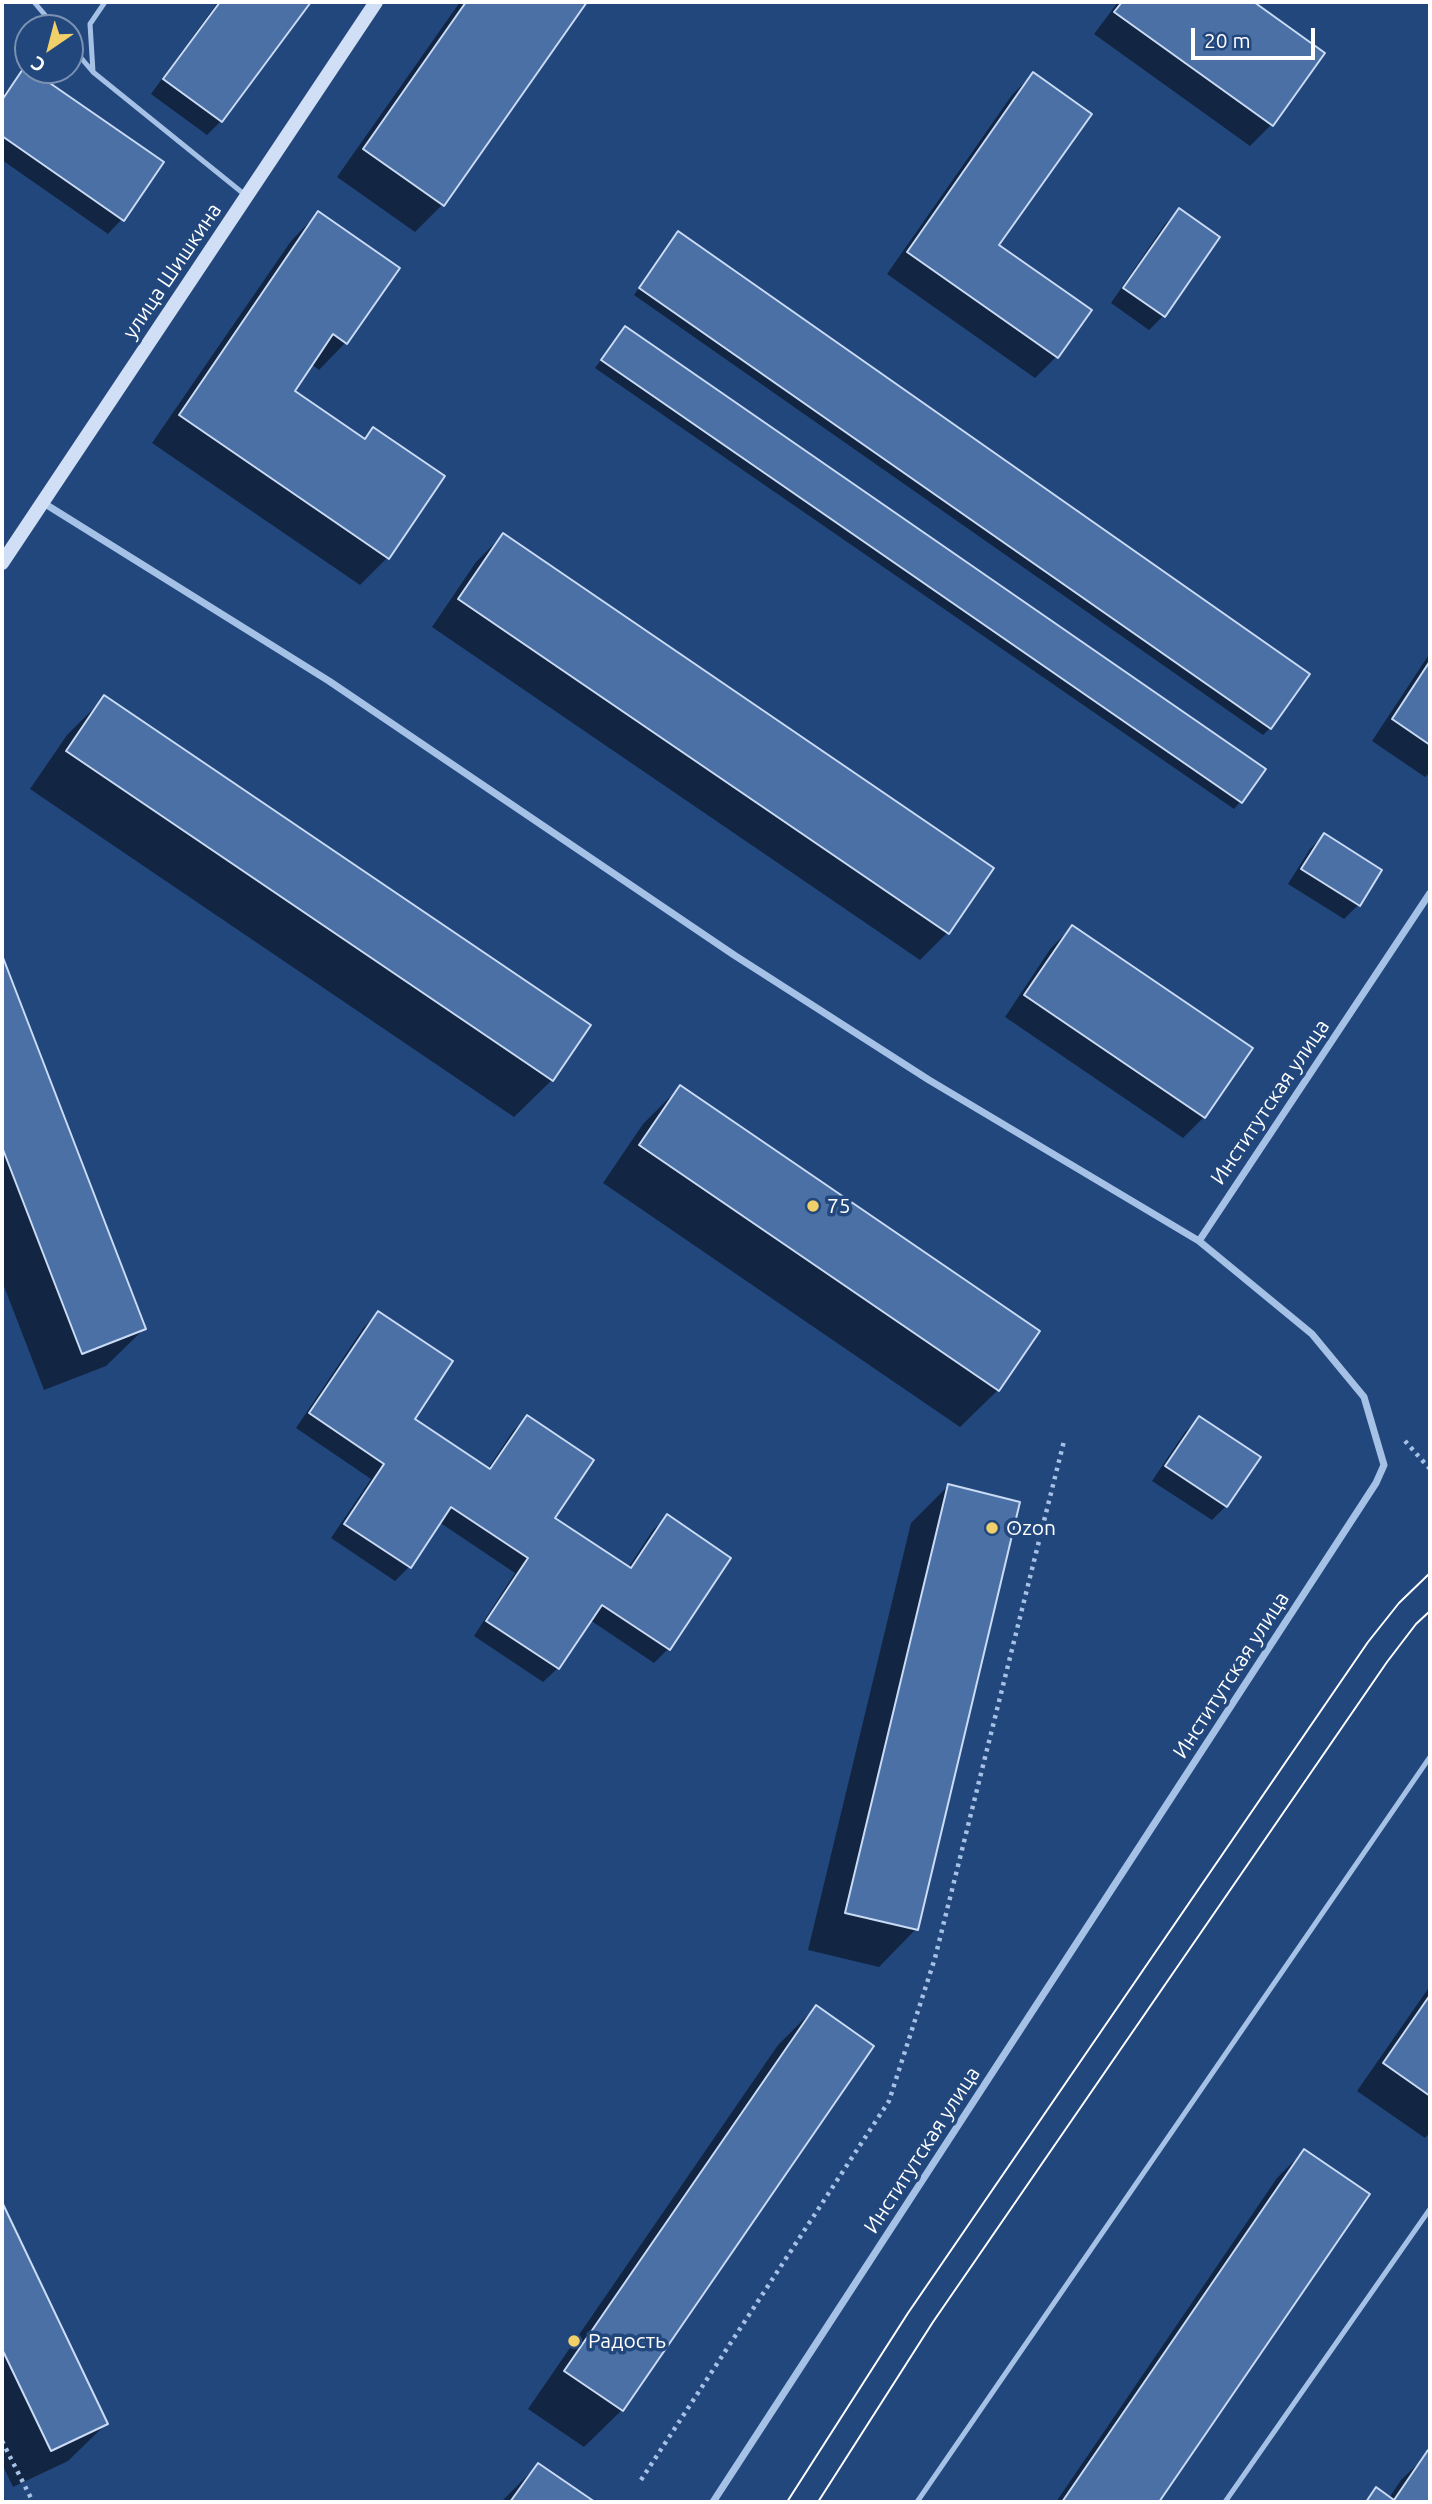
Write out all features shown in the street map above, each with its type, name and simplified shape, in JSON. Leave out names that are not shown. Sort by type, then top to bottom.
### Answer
[{"type":"main road","name":"улица Шишкина","points":[[4,555],[376,2]]},
{"type":"street","points":[[42,502],[329,681],[734,955],[929,1080],[1199,1241]]},
{"type":"street","name":"Институтская улица","points":[[713,2502],[1369,1495],[1384,1465],[1364,1398],[1312,1334],[1199,1241],[1430,893]]},
{"type":"lane","points":[[93,72],[90,23],[105,2]]},
{"type":"lane","points":[[84,61],[93,72],[247,196]]},
{"type":"lane","points":[[917,2502],[1430,1757]]},
{"type":"lane","points":[[1225,2502],[1430,2209]]},
{"type":"path","points":[[641,2480],[889,2101],[936,1958],[1064,1441]]},
{"type":"path","points":[[2,2441],[33,2502]]},
{"type":"building","points":[[220,2],[311,2],[222,122],[163,79]]},
{"type":"building","points":[[466,2],[587,2],[444,206],[363,149]]},
{"type":"building","points":[[1122,2],[1254,2],[1325,53],[1273,126],[1114,12]]},
{"type":"building","points":[[1033,72],[1092,114],[999,245],[1092,310],[1058,358],[907,252]]},
{"type":"building","points":[[14,82],[51,84],[164,162],[124,221],[2,136],[2,100]]},
{"type":"building","points":[[1179,208],[1220,237],[1165,317],[1123,288]]},
{"type":"building","points":[[318,211],[400,268],[347,344],[333,334],[295,391],[365,439],[373,427],[445,476],[389,559],[179,415]]},
{"type":"building","points":[[678,231],[1310,674],[1271,729],[639,288]]},
{"type":"building","points":[[625,326],[1266,769],[1242,803],[601,360]]},
{"type":"building","points":[[503,533],[994,868],[949,934],[458,599]]},
{"type":"building","points":[[1430,661],[1430,745],[1392,719]]},
{"type":"building","points":[[104,695],[591,1025],[553,1081],[66,751]]},
{"type":"building","points":[[1324,833],[1382,870],[1360,906],[1301,869]]},
{"type":"building","points":[[1072,925],[1253,1048],[1205,1118],[1024,995]]},
{"type":"building","points":[[2,955],[146,1329],[82,1354],[2,1147]]},
{"type":"building","points":[[680,1085],[1040,1331],[999,1391],[639,1145]]},
{"type":"building","points":[[378,1311],[453,1361],[415,1419],[490,1469],[527,1415],[594,1460],[555,1518],[631,1568],[667,1514],[731,1558],[670,1650],[602,1605],[559,1669],[486,1621],[528,1558],[451,1507],[411,1568],[344,1524],[384,1464],[309,1413]]},
{"type":"building","points":[[1199,1416],[1261,1457],[1227,1507],[1165,1466]]},
{"type":"building","points":[[948,1484],[1020,1502],[918,1930],[845,1913]]},
{"type":"building","points":[[1430,1995],[1430,2096],[1383,2063]]},
{"type":"building","points":[[816,2005],[874,2046],[623,2411],[564,2371]]},
{"type":"building","points":[[1304,2149],[1370,2194],[1159,2502],[1062,2502]]},
{"type":"building","points":[[2,2202],[108,2424],[51,2451],[2,2349]]},
{"type":"building","points":[[1428,2450],[1430,2502],[1366,2502],[1376,2487],[1394,2500]]},
{"type":"building","points":[[538,2463],[595,2502],[510,2502]]},
{"type":"tram line","points":[[787,2502],[908,2313],[1368,1642],[1399,1603],[1430,1573]]},
{"type":"tram line","points":[[818,2502],[933,2322],[1387,1662],[1416,1624],[1430,1611]]},
{"type":"place","name":"75","points":[[813,1206]]},
{"type":"place","name":"Ozon","points":[[992,1528]]},
{"type":"place","name":"Радость","points":[[574,2341]]}]
